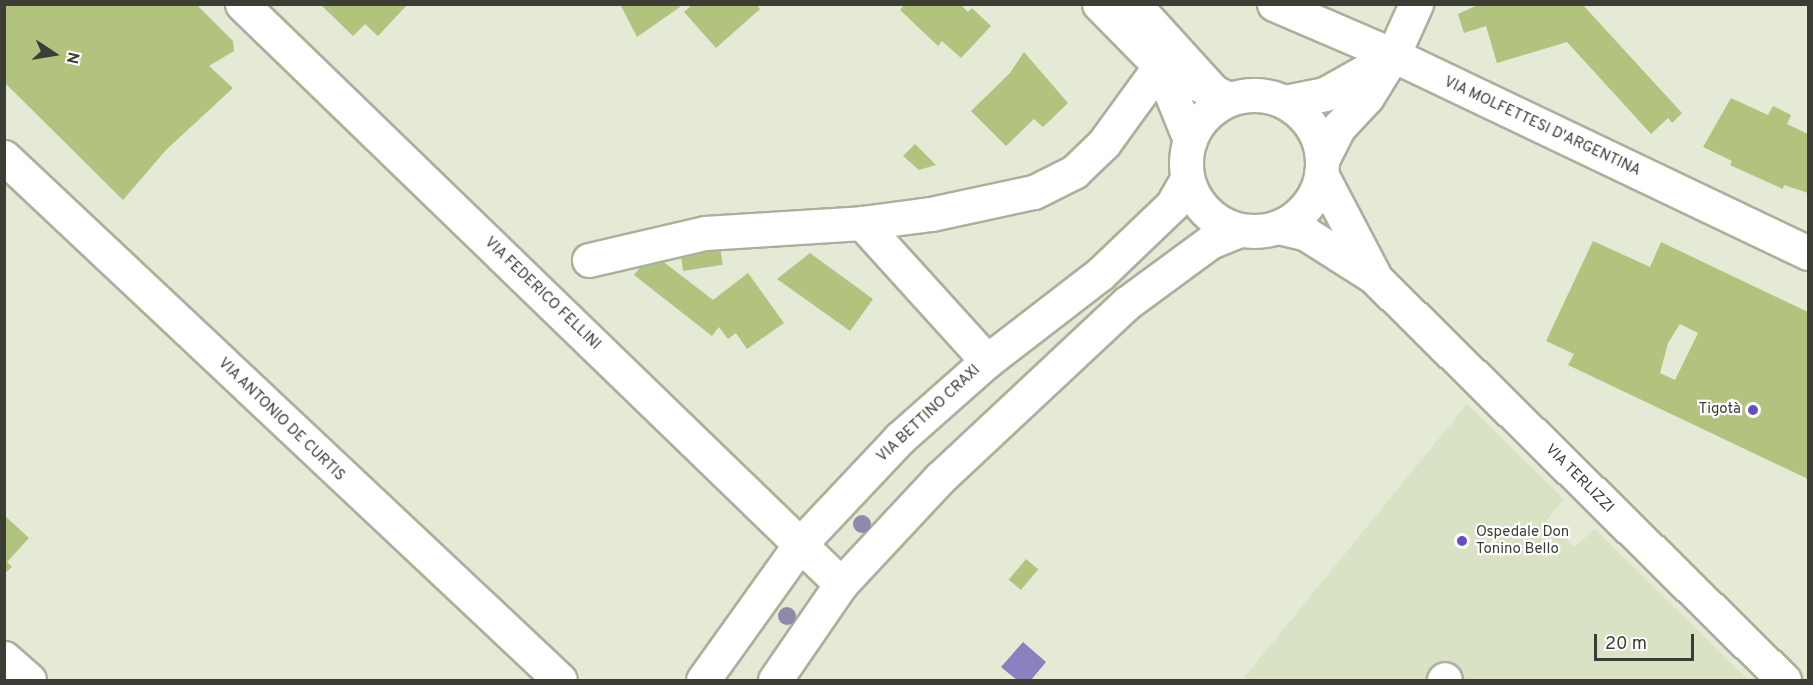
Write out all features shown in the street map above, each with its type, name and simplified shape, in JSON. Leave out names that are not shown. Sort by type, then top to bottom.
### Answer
[{"type":"street","name":"VIA FEDERICO FELLINI","points":[[242,4],[801,543],[841,585]]},
{"type":"street","points":[[1099,4],[1160,66],[1221,95],[1248,95],[1286,102],[1325,94],[1393,55]]},
{"type":"street","points":[[1134,4],[1221,95]]},
{"type":"street","name":"VIA MOLFETTESI D'ARGENTINA","points":[[1274,4],[1393,55],[1809,253]]},
{"type":"street","points":[[775,681],[841,585],[940,478],[1128,303],[1210,242],[1240,230],[1278,226],[1296,217],[1309,203],[1339,127],[1367,96],[1393,55],[1416,4]]},
{"type":"street","points":[[1160,66],[1190,140]]},
{"type":"street","points":[[589,260],[705,233],[862,223],[931,214],[1034,192],[1074,172],[1104,143],[1160,66]]},
{"type":"street","points":[[1221,95],[1199,123],[1190,140],[1187,179],[1206,212],[1240,230]]},
{"type":"street","points":[[1286,102],[1313,129],[1322,166]]},
{"type":"street","name":"VIA ANTONIO DE CURTIS","points":[[4,156],[560,681]]},
{"type":"street","name":"VIA TERLIZZI","points":[[1322,166],[1374,277]]},
{"type":"street","name":"VIA BETTINO CRAXI","points":[[703,681],[801,543],[900,438],[987,361],[1100,274],[1172,205],[1187,179]]},
{"type":"street","points":[[862,223],[987,361]]},
{"type":"street","name":"VIA TERLIZZI","points":[[1278,226],[1305,233],[1374,277],[1784,681]]},
{"type":"shaded area","name":"Ospedale Don Tonino Bello","points":[[1467,404],[1564,499],[1547,520],[1574,547],[1595,529],[1748,680],[1242,680]]},
{"type":"shaded area","points":[[1023,642],[1046,662],[1031,680],[1017,680],[1001,667]]},
{"type":"building","points":[[8,4],[196,4],[233,41],[234,51],[209,66],[233,88],[166,150],[123,200],[4,82],[4,8]]},
{"type":"building","points":[[320,4],[408,4],[378,36],[365,24],[353,36]]},
{"type":"building","points":[[620,4],[679,4],[680,7],[637,37]]},
{"type":"building","points":[[693,4],[756,4],[760,9],[716,48],[684,12]]},
{"type":"building","points":[[905,4],[960,4],[968,12],[972,8],[991,26],[961,58],[942,41],[938,46],[900,10]]},
{"type":"building","points":[[1480,4],[1582,4],[1682,113],[1672,123],[1668,118],[1651,134],[1567,42],[1497,63],[1486,26],[1464,33],[1458,14]]},
{"type":"building","points":[[1024,52],[1068,103],[1043,127],[1034,119],[1006,146],[971,111],[1010,73]]},
{"type":"building","points":[[1731,98],[1768,115],[1773,106],[1791,115],[1787,124],[1808,134],[1808,193],[1784,185],[1783,189],[1730,165],[1732,161],[1703,147]]},
{"type":"building","points":[[915,144],[936,165],[919,170],[903,156]]},
{"type":"building","points":[[719,241],[723,265],[683,271],[679,247]]},
{"type":"building","points":[[1593,241],[1650,267],[1661,242],[1808,312],[1808,479],[1568,365],[1574,354],[1546,341]],"holes":[[[1680,324],[1698,333],[1675,380],[1660,373],[1668,343]]]},
{"type":"building","points":[[652,253],[713,300],[748,273],[784,323],[747,349],[736,333],[728,339],[719,327],[712,336],[634,275]]},
{"type":"building","points":[[810,253],[873,299],[850,331],[777,279]]},
{"type":"building","points":[[4,515],[29,538],[7,562],[12,567],[4,574]]},
{"type":"building","points":[[1026,559],[1038,569],[1021,590],[1009,580]]},
{"type":"place","name":"Tigotà","points":[[1753,410]]},
{"type":"place","name":"Ospedale Don Tonino Bello","points":[[1462,541]]}]
